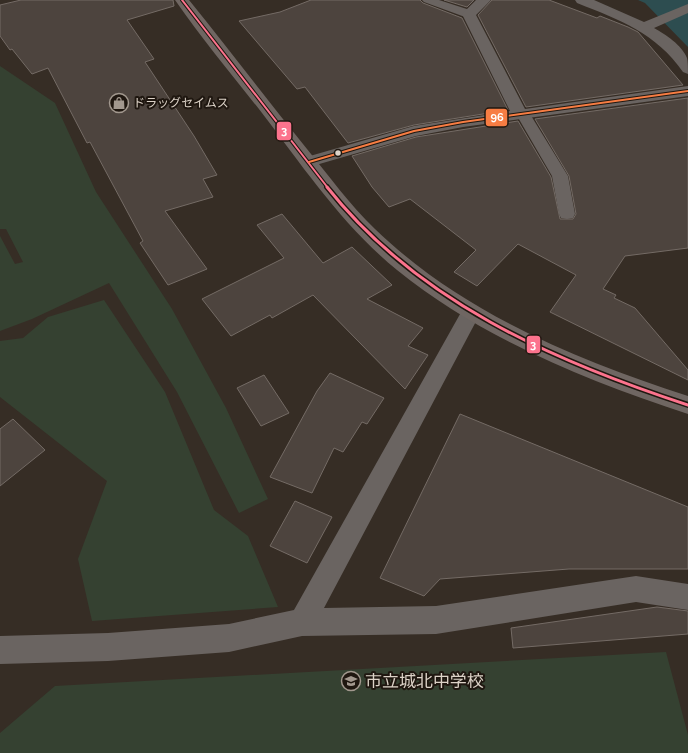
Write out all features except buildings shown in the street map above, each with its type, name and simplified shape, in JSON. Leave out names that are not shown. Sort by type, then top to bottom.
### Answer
[{"type":"highway","points":[[182,0],[336,198],[369,234],[414,273],[472,312],[559,357],[638,390],[688,405]]},
{"type":"street","points":[[484,0],[468,14],[522,114]]},
{"type":"street","points":[[582,0],[649,24],[681,58],[688,69]]},
{"type":"street","points":[[649,24],[688,8]]},
{"type":"street","points":[[308,162],[414,131],[522,114],[688,91]]},
{"type":"street","points":[[302,622],[472,312]]},
{"type":"street","points":[[0,650],[108,647],[230,638],[302,622],[436,620],[636,589],[688,597]]},
{"type":"lane","points":[[428,0],[468,14]]},
{"type":"lane","points":[[522,114],[560,176],[566,214]]},
{"type":"green space","points":[[0,66],[55,103],[96,192],[172,309],[226,408],[268,499],[239,513],[177,392],[109,283],[32,319],[0,331],[0,236],[15,264],[23,262],[6,229],[0,229]]},
{"type":"green space","points":[[104,300],[165,392],[214,510],[248,536],[278,607],[92,621],[78,559],[107,481],[0,397],[0,341],[23,338],[48,317]]},
{"type":"green space","name":"市立城北中学校","points":[[666,652],[688,735],[688,753],[0,753],[0,733],[55,686]]},
{"type":"water","points":[[638,0],[688,0],[688,47],[645,3]]},
{"type":"transit line","name":"3","points":[[182,0],[340,203],[370,235],[404,265],[441,292],[479,316],[519,338],[560,358],[602,375],[688,405]]},
{"type":"transit line","name":"96","points":[[309,162],[414,131],[463,122],[688,91]]},
{"type":"place","name":"ドラッグセイムス","points":[[119,103]]},
{"type":"place","name":"市立城北中学校","points":[[351,681]]}]
